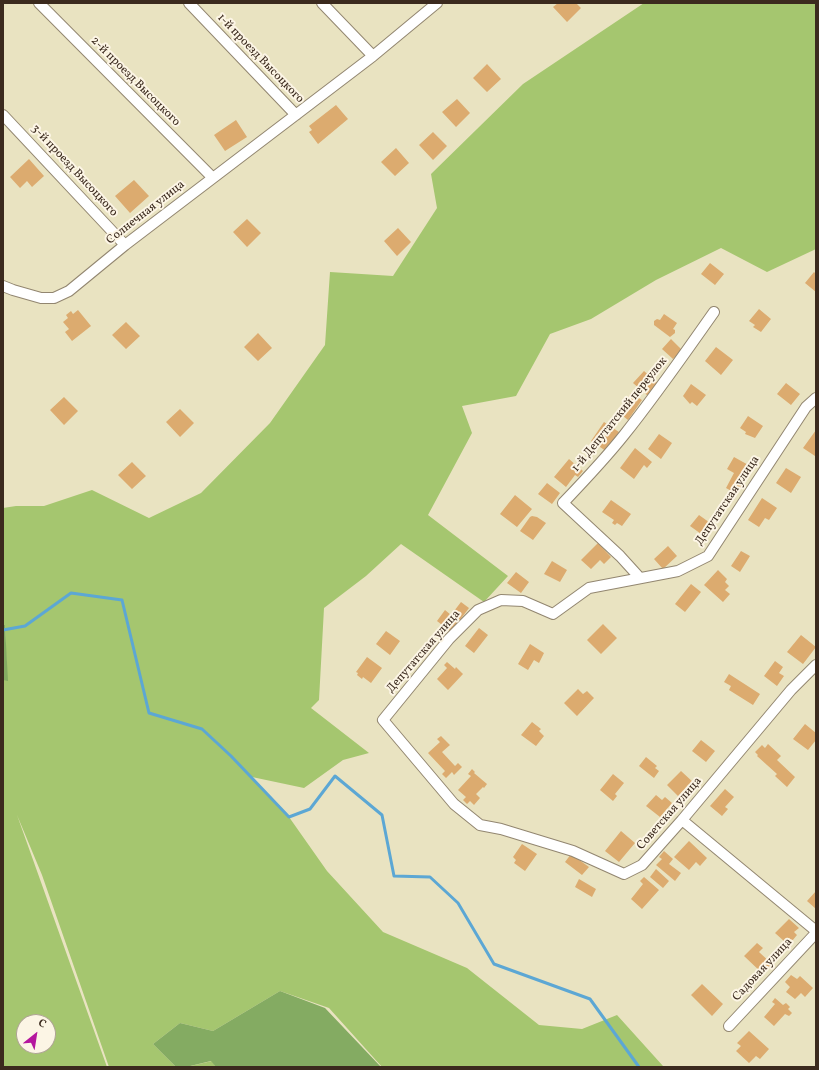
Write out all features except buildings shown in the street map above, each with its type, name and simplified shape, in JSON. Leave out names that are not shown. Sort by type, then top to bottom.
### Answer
[{"type":"street","name":"2-й проезд Высоцкого","points":[[39,3],[213,178]]},
{"type":"street","name":"1-й проезд Высоцкого","points":[[189,3],[296,115]]},
{"type":"street","points":[[322,3],[373,56],[437,3]]},
{"type":"street","name":"Солнечная улица","points":[[3,286],[41,298],[54,298],[69,291],[125,245],[373,56]]},
{"type":"street","name":"3-й проезд Высоцкого","points":[[3,115],[125,245]]},
{"type":"street","name":"1-й Депутатский переулок","points":[[640,578],[620,556],[563,503],[595,469],[624,434],[672,371],[714,312]]},
{"type":"street","name":"Депутатская улица","points":[[501,829],[480,825],[454,804],[383,720],[449,639],[478,610],[501,600],[508,600],[523,601],[553,614],[590,588],[678,570],[708,556],[806,407],[816,398]]},
{"type":"street","name":"Советская улица","points":[[501,829],[573,851],[624,874],[642,865],[682,820],[791,690],[816,665]]},
{"type":"street","points":[[682,820],[816,932]]},
{"type":"street","name":"Садовая улица","points":[[729,1026],[816,932]]},
{"type":"green space","points":[[644,3],[816,3],[816,249],[767,272],[721,248],[656,280],[591,319],[550,334],[516,396],[462,406],[472,433],[428,515],[508,576],[484,602],[401,544],[366,576],[324,608],[319,700],[311,708],[369,753],[343,760],[304,788],[252,777],[289,817],[327,871],[383,932],[467,968],[539,1025],[582,1029],[617,1015],[663,1066],[666,1067],[382,1067],[329,1008],[280,991],[213,1031],[180,1023],[153,1044],[176,1067],[109,1067],[42,875],[17,815],[107,1067],[3,1067],[3,680],[7,680],[5,625],[3,625],[3,508],[16,506],[44,506],[92,490],[149,518],[201,493],[270,423],[325,345],[330,272],[393,276],[437,208],[431,174],[523,84]]},
{"type":"green space","points":[[3,625],[5,625],[8,681],[3,680]]},
{"type":"green space","points":[[280,991],[325,1008],[381,1067],[216,1067],[211,1061],[186,1067],[176,1067],[153,1044],[180,1023],[213,1031]]},
{"type":"green space","points":[[212,1061],[216,1067],[186,1067]]},
{"type":"waterway","points":[[3,630],[25,626],[71,593],[122,600],[149,713],[202,729],[231,756],[289,817],[310,809],[335,776],[382,815],[394,876],[430,877],[458,903],[494,964],[590,999],[639,1067]]}]
